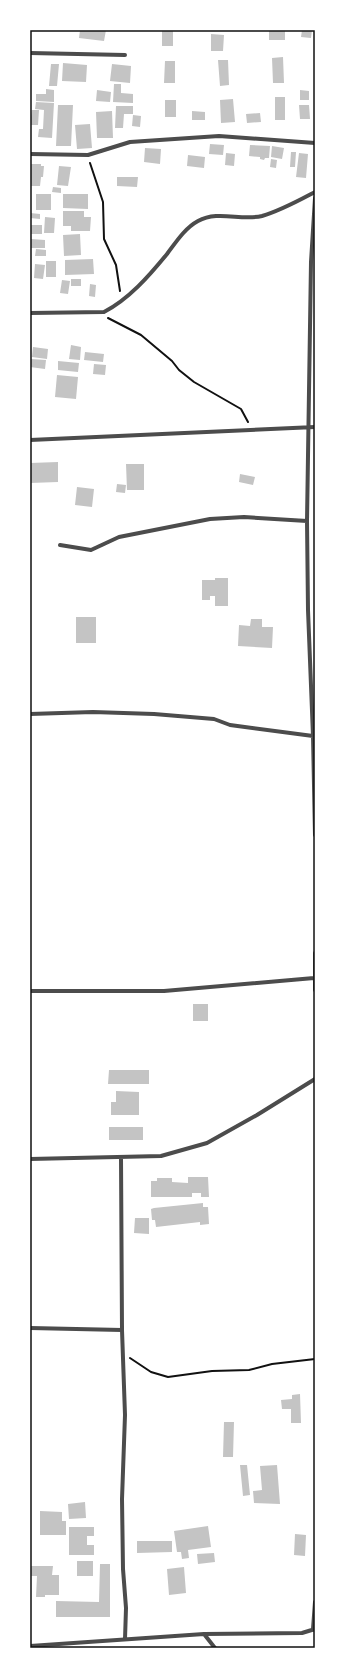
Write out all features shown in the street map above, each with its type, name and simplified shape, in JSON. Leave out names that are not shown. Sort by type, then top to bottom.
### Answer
[{"type":"street","points":[[30,53],[125,55]]},
{"type":"street","points":[[30,154],[88,155],[130,142],[219,136],[315,143]]},
{"type":"street","points":[[30,313],[104,312],[115,306],[148,276],[189,227],[200,220],[222,216],[261,216],[294,203],[315,192]]},
{"type":"street","points":[[315,198],[311,262],[307,521],[308,610],[315,835]]},
{"type":"street","points":[[30,440],[315,427]]},
{"type":"street","points":[[60,545],[91,550],[119,537],[210,518],[244,517],[307,521]]},
{"type":"street","points":[[30,714],[93,712],[154,714],[214,719],[230,725],[313,736]]},
{"type":"street","points":[[315,953],[315,990]]},
{"type":"street","points":[[30,992],[164,991],[314,978]]},
{"type":"street","points":[[30,1159],[161,1156],[207,1143],[257,1115],[315,1079]]},
{"type":"street","points":[[121,1157],[122,1330],[125,1415],[122,1499],[123,1569],[126,1608],[125,1639]]},
{"type":"street","points":[[30,1328],[122,1330]]},
{"type":"street","points":[[30,1646],[204,1634],[302,1633],[314,1629],[315,1602]]},
{"type":"street","points":[[204,1634],[215,1648]]},
{"type":"path","points":[[88,155],[103,202],[104,239],[116,265],[122,300]]},
{"type":"path","points":[[108,318],[141,335],[194,382],[241,409],[253,430]]},
{"type":"path","points":[[124,1354],[151,1372],[168,1377],[212,1371],[249,1370],[272,1364],[315,1359]]},
{"type":"building","points":[[80,30],[106,30],[104,41],[79,38]]},
{"type":"building","points":[[162,30],[173,30],[173,46],[162,46]]},
{"type":"building","points":[[269,30],[285,30],[285,40],[269,40]]},
{"type":"building","points":[[302,30],[312,30],[311,38],[301,37]]},
{"type":"building","points":[[211,34],[224,35],[223,51],[211,51]]},
{"type":"building","points":[[283,57],[284,83],[273,83],[272,58]]},
{"type":"building","points":[[218,60],[228,60],[229,85],[220,86]]},
{"type":"building","points":[[165,61],[175,61],[175,83],[164,83]]},
{"type":"building","points":[[63,63],[87,65],[86,82],[62,81]]},
{"type":"building","points":[[51,64],[59,64],[57,86],[49,86]]},
{"type":"building","points":[[112,64],[131,66],[130,83],[110,81]]},
{"type":"building","points":[[114,84],[121,84],[121,93],[133,94],[133,103],[113,102]]},
{"type":"building","points":[[46,89],[54,90],[54,102],[36,101],[36,94],[46,94]]},
{"type":"building","points":[[97,90],[111,92],[110,102],[96,101]]},
{"type":"building","points":[[300,90],[309,91],[309,100],[300,100]]},
{"type":"building","points":[[275,97],[285,97],[285,120],[275,120]]},
{"type":"building","points":[[233,99],[235,122],[221,123],[220,100]]},
{"type":"building","points":[[165,100],[176,100],[176,117],[165,117]]},
{"type":"building","points":[[36,102],[54,103],[52,138],[38,137],[39,129],[43,129],[44,110],[35,109]]},
{"type":"building","points":[[58,105],[73,105],[71,146],[56,146]]},
{"type":"building","points":[[299,105],[309,105],[310,119],[300,119]]},
{"type":"building","points":[[116,106],[133,106],[133,114],[124,114],[123,128],[115,128]]},
{"type":"building","points":[[32,110],[39,110],[38,125],[30,125]]},
{"type":"building","points":[[112,111],[113,138],[97,138],[96,112]]},
{"type":"building","points":[[192,111],[205,112],[205,120],[192,120]]},
{"type":"building","points":[[260,113],[261,122],[247,123],[246,114]]},
{"type":"building","points":[[133,115],[141,116],[140,127],[132,126]]},
{"type":"building","points":[[90,124],[92,148],[77,149],[75,125]]},
{"type":"building","points":[[210,144],[224,145],[223,155],[209,154]]},
{"type":"building","points":[[250,145],[270,146],[269,158],[265,158],[264,160],[260,159],[260,157],[249,156]]},
{"type":"building","points":[[272,146],[284,148],[282,159],[271,157]]},
{"type":"building","points":[[145,148],[161,149],[160,164],[144,162]]},
{"type":"building","points":[[291,152],[296,152],[295,167],[290,167]]},
{"type":"building","points":[[226,153],[235,154],[234,166],[225,165]]},
{"type":"building","points":[[299,153],[308,154],[306,178],[296,177]]},
{"type":"building","points":[[188,155],[205,157],[204,168],[187,166]]},
{"type":"building","points":[[271,159],[277,160],[276,168],[270,167]]},
{"type":"building","points":[[30,164],[41,164],[41,166],[44,166],[40,186],[30,186]]},
{"type":"building","points":[[59,166],[71,167],[68,186],[57,185]]},
{"type":"building","points":[[117,177],[138,177],[137,187],[117,186]]},
{"type":"building","points":[[53,187],[61,188],[61,193],[52,192]]},
{"type":"building","points":[[36,194],[51,194],[51,210],[36,210]]},
{"type":"building","points":[[63,194],[88,194],[88,209],[63,208]]},
{"type":"building","points":[[63,211],[84,211],[84,217],[91,217],[90,231],[71,231],[71,226],[63,226]]},
{"type":"building","points":[[30,213],[40,214],[40,219],[30,218]]},
{"type":"building","points":[[45,217],[55,218],[54,233],[44,233]]},
{"type":"building","points":[[30,225],[42,225],[42,234],[30,234]]},
{"type":"building","points":[[80,234],[81,255],[64,256],[63,235]]},
{"type":"building","points":[[31,239],[45,240],[45,248],[31,248]]},
{"type":"building","points":[[36,249],[46,250],[46,256],[35,256]]},
{"type":"building","points":[[93,259],[94,274],[65,275],[65,260]]},
{"type":"building","points":[[46,261],[56,261],[56,277],[46,277]]},
{"type":"building","points":[[35,264],[45,265],[43,279],[34,278]]},
{"type":"building","points":[[71,279],[81,279],[81,286],[71,286]]},
{"type":"building","points":[[62,280],[70,281],[68,294],[60,293]]},
{"type":"building","points":[[90,284],[96,285],[95,297],[89,296]]},
{"type":"building","points":[[71,345],[81,347],[80,360],[69,359]]},
{"type":"building","points":[[33,347],[48,349],[47,359],[32,357]]},
{"type":"building","points":[[85,352],[104,354],[103,362],[84,360]]},
{"type":"building","points":[[31,359],[46,360],[45,369],[30,367]]},
{"type":"building","points":[[58,361],[79,363],[78,372],[58,370]]},
{"type":"building","points":[[94,364],[106,365],[105,375],[93,374]]},
{"type":"building","points":[[57,375],[78,377],[76,399],[55,397]]},
{"type":"building","points":[[58,462],[58,482],[30,483],[30,463]]},
{"type":"building","points":[[126,464],[144,464],[144,490],[127,490]]},
{"type":"building","points":[[240,474],[255,477],[253,485],[239,482]]},
{"type":"building","points":[[117,484],[126,485],[125,493],[116,492]]},
{"type":"building","points":[[77,487],[94,489],[92,507],[75,505]]},
{"type":"building","points":[[215,578],[228,578],[228,606],[215,606],[215,596],[210,596],[210,600],[202,600],[202,580],[215,580]]},
{"type":"building","points":[[76,617],[96,617],[96,643],[76,643]]},
{"type":"building","points":[[251,619],[262,619],[262,627],[273,627],[272,648],[238,646],[239,625],[250,626]]},
{"type":"building","points":[[193,1004],[208,1004],[208,1021],[193,1021]]},
{"type":"building","points":[[109,1070],[149,1070],[149,1084],[108,1084]]},
{"type":"building","points":[[116,1091],[139,1092],[139,1115],[111,1115],[111,1102],[116,1102]]},
{"type":"building","points":[[109,1127],[143,1127],[143,1140],[109,1140]]},
{"type":"building","points":[[188,1177],[208,1177],[209,1197],[201,1197],[201,1193],[192,1193],[192,1197],[151,1197],[151,1181],[157,1181],[157,1178],[172,1178],[172,1182],[188,1183]]},
{"type":"building","points":[[203,1203],[203,1207],[208,1207],[209,1224],[200,1225],[200,1222],[156,1227],[155,1220],[152,1220],[151,1209],[154,1208]]},
{"type":"building","points":[[135,1218],[149,1218],[149,1234],[134,1233]]},
{"type":"building","points":[[300,1394],[301,1423],[291,1423],[291,1409],[282,1409],[281,1400],[292,1399],[292,1395]]},
{"type":"building","points":[[224,1422],[234,1422],[233,1457],[223,1457]]},
{"type":"building","points":[[240,1465],[247,1465],[250,1495],[243,1496]]},
{"type":"building","points":[[277,1465],[280,1504],[254,1503],[253,1491],[262,1490],[260,1466]]},
{"type":"building","points":[[85,1502],[86,1518],[69,1519],[68,1504]]},
{"type":"building","points":[[40,1511],[62,1512],[62,1521],[66,1521],[66,1535],[40,1535]]},
{"type":"building","points":[[208,1526],[211,1547],[188,1550],[189,1558],[182,1559],[181,1552],[177,1552],[174,1531]]},
{"type":"building","points":[[69,1527],[94,1527],[94,1536],[87,1536],[87,1545],[94,1545],[94,1555],[69,1555]]},
{"type":"building","points":[[295,1534],[306,1535],[305,1556],[294,1555]]},
{"type":"building","points":[[137,1541],[172,1541],[172,1552],[137,1553]]},
{"type":"building","points":[[214,1553],[215,1562],[198,1564],[197,1554]]},
{"type":"building","points":[[77,1561],[93,1561],[93,1576],[77,1576]]},
{"type":"building","points":[[100,1564],[110,1564],[110,1617],[56,1617],[56,1601],[99,1602]]},
{"type":"building","points":[[30,1566],[53,1566],[52,1575],[59,1575],[59,1595],[45,1595],[45,1597],[36,1597],[37,1576],[30,1576]]},
{"type":"building","points":[[184,1567],[186,1593],[169,1595],[167,1569]]}]
